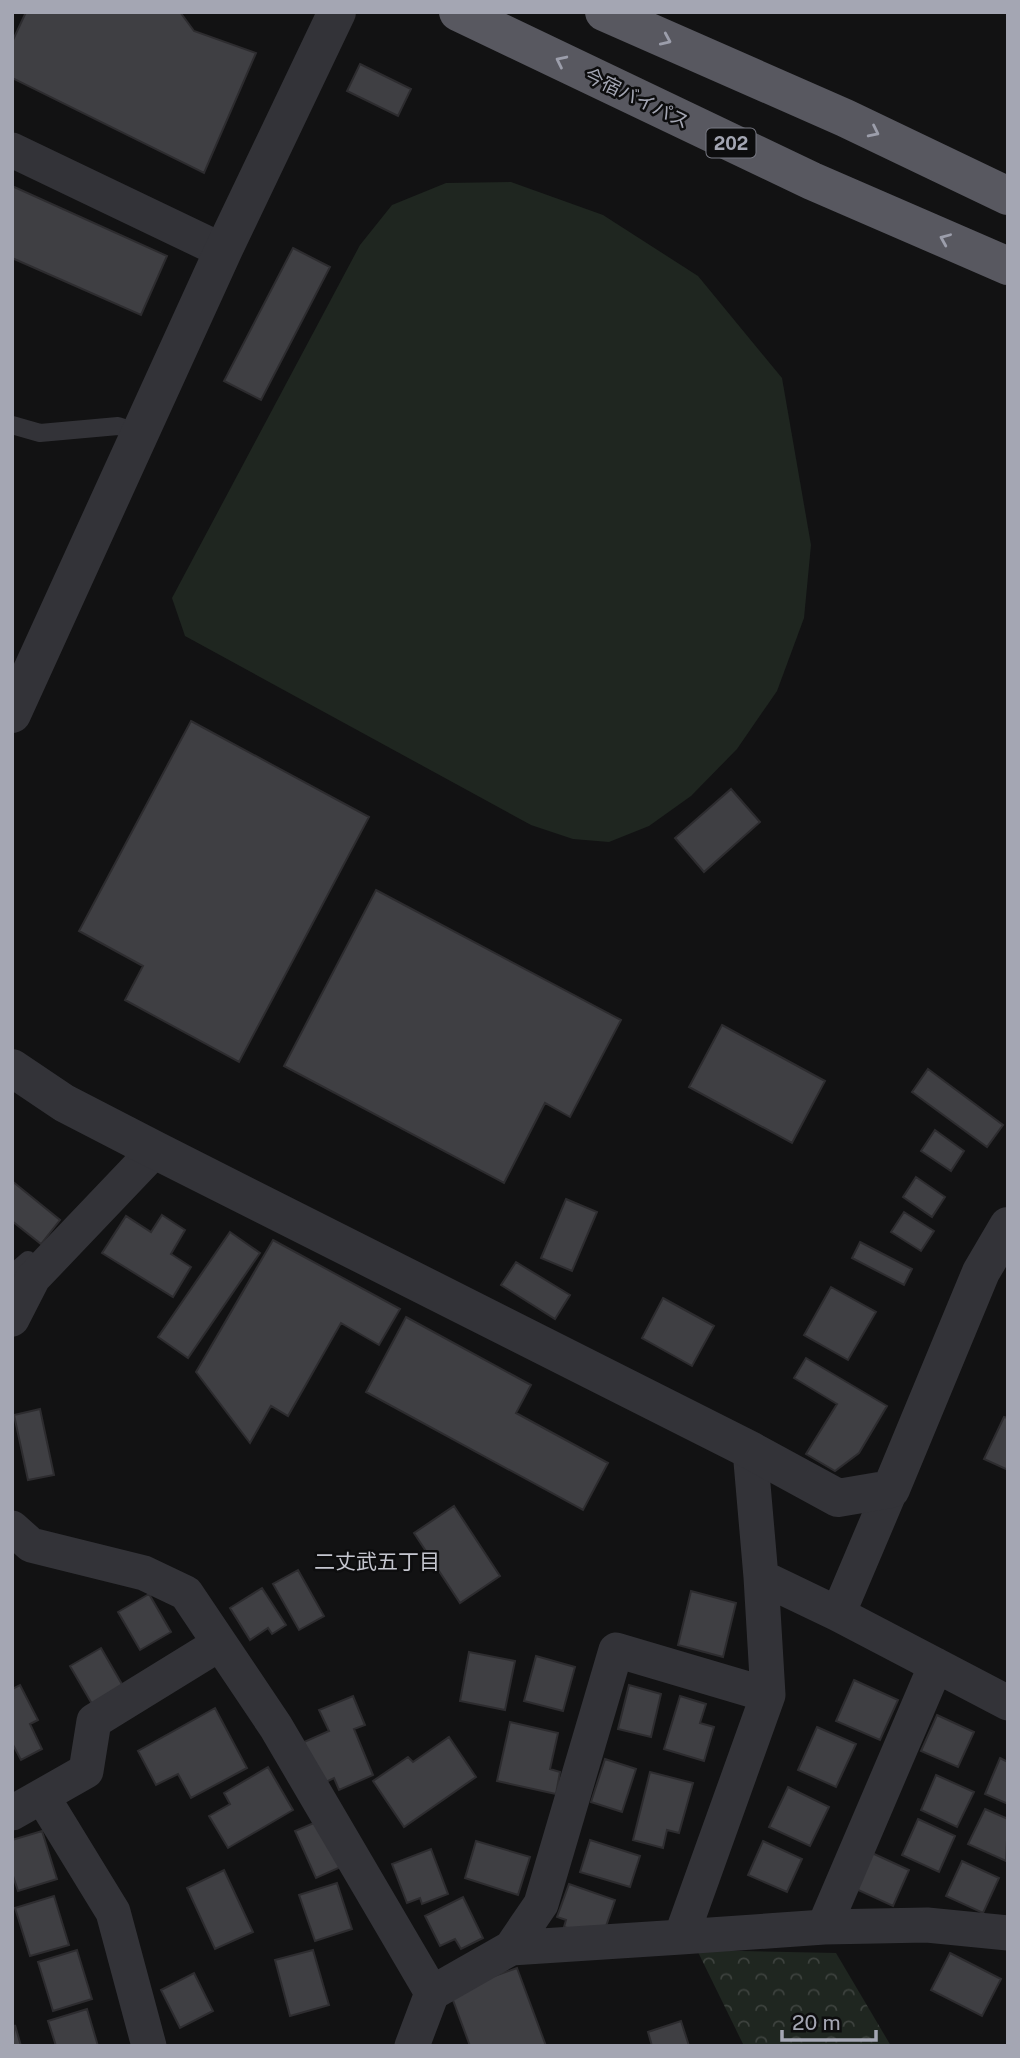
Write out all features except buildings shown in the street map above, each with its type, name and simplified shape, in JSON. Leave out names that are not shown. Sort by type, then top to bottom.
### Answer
[{"type":"highway","name":"今宿バイパス","points":[[458,12],[812,181],[1008,266]]},
{"type":"highway","points":[[604,12],[845,118],[1008,196]]},
{"type":"street","points":[[12,714],[223,251],[337,12]]},
{"type":"street","points":[[12,150],[223,251]]},
{"type":"street","points":[[12,1068],[64,1102],[155,1150],[750,1450],[838,1498],[891,1489]]},
{"type":"street","points":[[12,1319],[33,1278],[26,1273],[155,1150]]},
{"type":"street","points":[[838,1614],[981,1272],[1005,1238]]},
{"type":"street","points":[[681,1937],[768,1695],[750,1450]]},
{"type":"street","points":[[12,1528],[31,1545],[144,1573],[186,1593],[276,1727],[432,1993]]},
{"type":"street","points":[[761,1577],[1008,1703]]},
{"type":"street","points":[[12,1814],[86,1771],[94,1721],[219,1644]]},
{"type":"street","points":[[511,1948],[541,1904],[616,1650],[768,1695]]},
{"type":"street","points":[[824,1927],[936,1665]]},
{"type":"street","points":[[42,1796],[113,1912],[149,2046]]},
{"type":"street","points":[[412,2046],[432,1993],[511,1948],[824,1927],[927,1925],[1008,1933]]},
{"type":"lane","points":[[12,425],[40,433],[118,426],[140,433]]},
{"type":"green space","points":[[511,182],[603,215],[698,276],[782,378],[811,545],[804,618],[777,691],[737,749],[691,796],[649,826],[609,842],[573,839],[531,825],[185,636],[172,598],[360,245],[392,205],[446,183]]},
{"type":"green space","points":[[697,1950],[836,1953],[891,2046],[744,2046]]},
{"type":"district","name":"二丈武五丁目","points":[[377,1561]]}]
